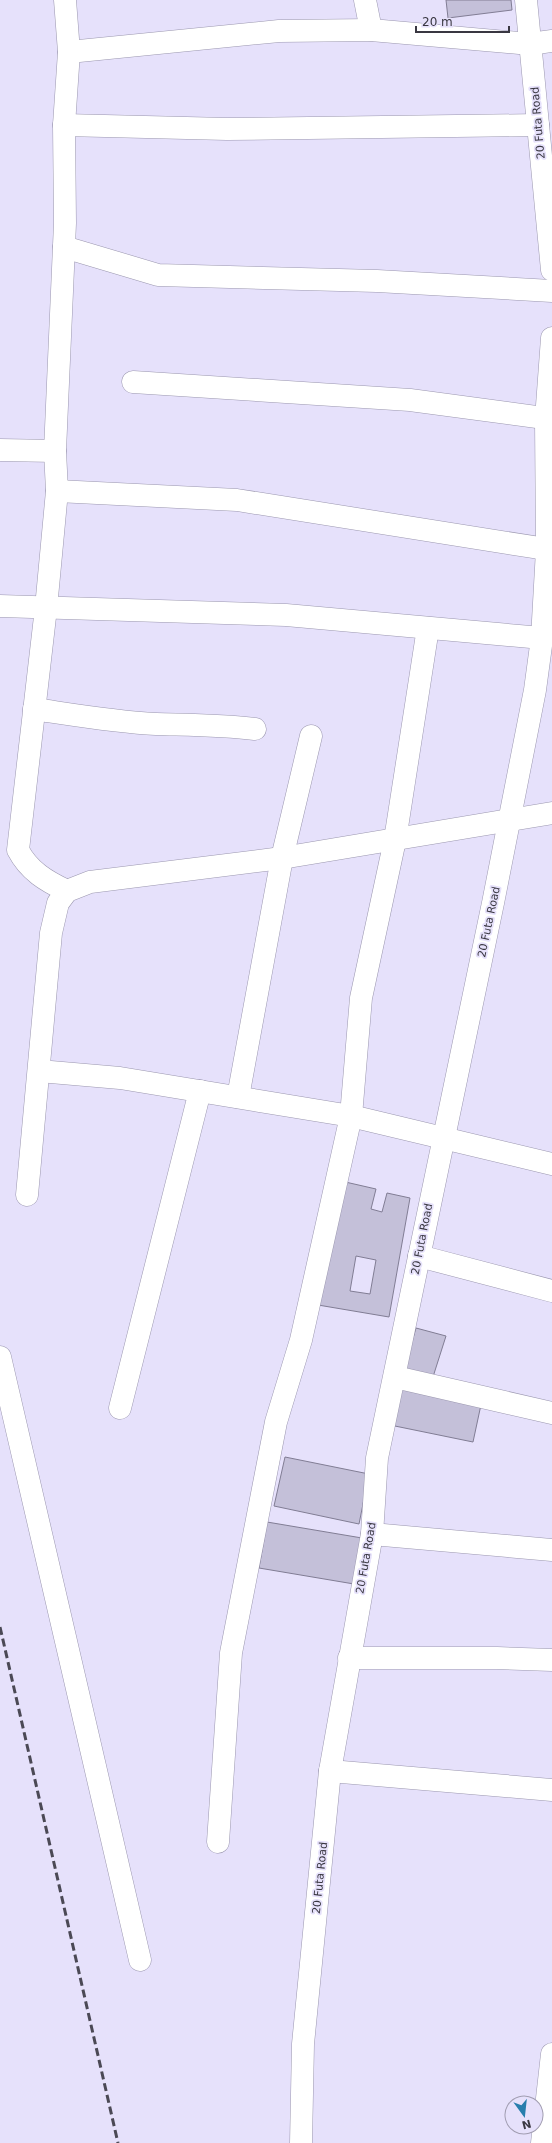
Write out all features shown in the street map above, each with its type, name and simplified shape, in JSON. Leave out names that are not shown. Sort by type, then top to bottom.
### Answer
[{"type":"street","points":[[65,0],[69,52],[64,125],[64,247],[55,451],[57,491],[46,608],[18,850],[25,863],[44,880],[67,891]]},
{"type":"street","points":[[365,0],[370,30]]},
{"type":"street","name":"20 Futa Road","points":[[526,0],[530,44],[543,130],[552,270]]},
{"type":"street","points":[[69,52],[279,31],[370,30],[530,44],[552,41]]},
{"type":"street","points":[[64,125],[227,129],[543,130]]},
{"type":"street","points":[[64,247],[158,275],[377,281],[552,291]]},
{"type":"street","name":"20 Futa Road","points":[[301,2143],[303,2044],[330,1771],[372,1534],[377,1458],[510,820],[535,690],[542,638],[549,550],[549,419],[552,338]]},
{"type":"street","points":[[133,382],[410,400],[549,419]]},
{"type":"street","points":[[0,450],[55,451]]},
{"type":"street","points":[[57,491],[237,500],[549,550]]},
{"type":"street","points":[[0,606],[286,615],[542,638]]},
{"type":"street","points":[[218,1842],[230,1653],[276,1422],[301,1340],[351,1116],[361,998],[395,840],[428,628]]},
{"type":"street","points":[[34,709],[93,718],[156,724],[213,725],[254,729]]},
{"type":"street","points":[[238,1097],[282,858],[311,736]]},
{"type":"street","points":[[27,1195],[51,933],[58,903],[67,891],[90,882],[282,858],[552,813]]},
{"type":"street","points":[[38,1072],[120,1078],[351,1116],[552,1164]]},
{"type":"street","points":[[120,1408],[200,1091]]},
{"type":"street","points":[[419,1256],[552,1291]]},
{"type":"street","points":[[0,1358],[140,1960]]},
{"type":"street","points":[[395,1377],[552,1413]]},
{"type":"street","points":[[372,1534],[552,1550]]},
{"type":"street","points":[[349,1658],[497,1658],[552,1660]]},
{"type":"street","points":[[330,1771],[552,1790]]},
{"type":"street","points":[[542,2143],[552,2054]]},
{"type":"building","points":[[446,0],[511,0],[512,10],[448,18]]},
{"type":"building","points":[[341,1181],[376,1189],[371,1209],[382,1212],[387,1193],[410,1198],[389,1317],[318,1305]],"holes":[[[356,1256],[376,1260],[370,1294],[350,1291]]]},
{"type":"building","points":[[416,1328],[446,1336],[432,1380],[403,1372]]},
{"type":"building","points":[[400,1383],[482,1400],[473,1442],[390,1425]]},
{"type":"building","points":[[285,1457],[369,1474],[359,1524],[274,1506]]},
{"type":"building","points":[[267,1522],[362,1538],[354,1584],[259,1568]]},
{"type":"railway","points":[[0,1627],[118,2143]]}]
